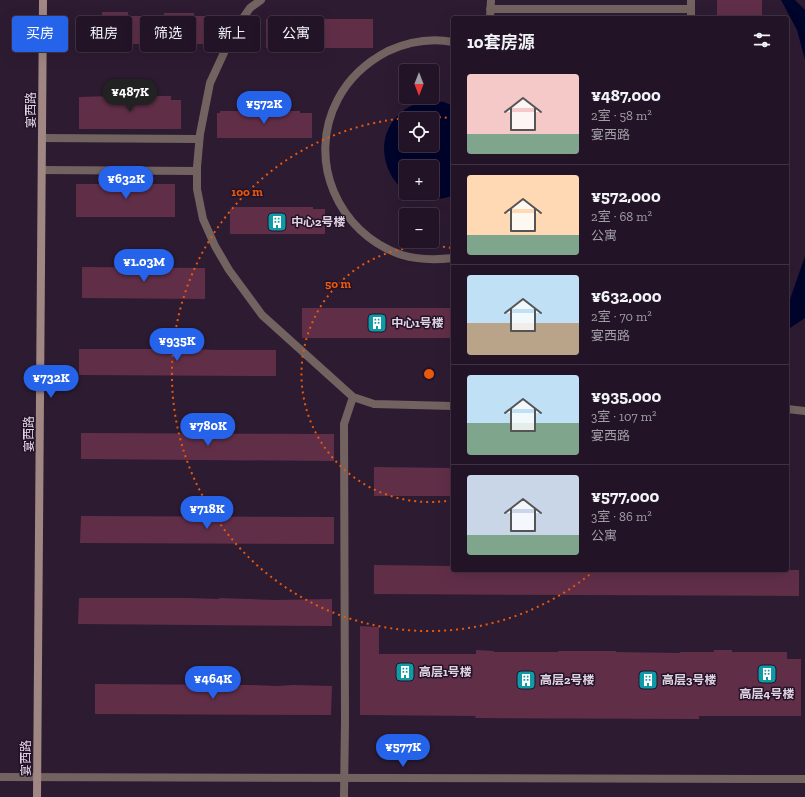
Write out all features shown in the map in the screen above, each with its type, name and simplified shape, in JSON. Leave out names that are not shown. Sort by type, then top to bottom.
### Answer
[{"type":"street","name":"宴西路","points":[[38,797],[43,0]]},
{"type":"street","points":[[262,0],[250,8],[234,31],[210,83],[199,139],[197,190],[203,219],[215,246],[229,270],[262,315],[353,397],[374,404],[451,406]]},
{"type":"street","points":[[490,16],[491,0]]},
{"type":"street","points":[[691,0],[691,16]]},
{"type":"street","points":[[490,9],[691,9]]},
{"type":"street","points":[[451,42],[431,40],[413,43],[380,55],[366,65],[353,77],[342,91],[334,107],[328,124],[326,157],[332,189],[339,204],[359,229],[372,240],[402,255],[430,260],[451,258]]},
{"type":"street","points":[[42,138],[199,139]]},
{"type":"street","points":[[42,170],[197,171]]},
{"type":"street","points":[[344,797],[344,424],[353,397]]},
{"type":"street","points":[[789,409],[805,411]]},
{"type":"street","points":[[0,777],[805,779]]},
{"type":"water","points":[[781,0],[795,0],[805,10],[805,60],[797,30]]},
{"type":"water","points":[[439,102],[451,105],[451,196],[439,199],[439,160],[399,160],[399,185],[389,171],[385,159],[384,147],[386,135],[391,124],[399,115],[399,152],[439,152],[439,112],[403,112],[416,104],[439,104]]},
{"type":"water","points":[[805,256],[805,318],[790,328],[789,302]]},
{"type":"building","points":[[717,0],[762,0],[762,16],[717,16]]},
{"type":"building","points":[[102,12],[128,12],[128,16],[102,16]]},
{"type":"building","points":[[164,13],[194,13],[194,16],[164,16]]},
{"type":"building","points":[[132,16],[140,16],[140,44],[132,44]]},
{"type":"building","points":[[196,16],[204,16],[204,44],[196,44]]},
{"type":"building","points":[[266,19],[268,19],[268,48],[266,48]]},
{"type":"building","points":[[324,19],[373,19],[373,48],[324,48]]},
{"type":"building","points":[[171,96],[171,100],[181,100],[181,129],[79,129],[79,97]]},
{"type":"building","points":[[220,111],[300,111],[300,113],[312,113],[312,138],[217,138],[217,113],[220,113]]},
{"type":"building","points":[[76,184],[175,184],[175,217],[76,217]]},
{"type":"building","name":"中心2号楼","points":[[233,207],[313,207],[313,209],[325,209],[325,234],[230,234],[230,209],[233,209]]},
{"type":"building","points":[[82,267],[205,268],[205,299],[82,298]]},
{"type":"building","name":"中心1号楼","points":[[302,308],[451,308],[451,338],[302,338]]},
{"type":"building","points":[[79,349],[276,350],[276,376],[79,375]]},
{"type":"building","points":[[81,433],[334,434],[334,461],[81,459]]},
{"type":"building","points":[[374,467],[451,468],[451,496],[374,496]]},
{"type":"building","points":[[81,516],[334,517],[334,544],[80,543]]},
{"type":"building","points":[[374,565],[451,566],[451,572],[789,572],[789,570],[799,570],[799,596],[374,594]]},
{"type":"building","points":[[79,598],[219,598],[274,600],[332,599],[332,626],[78,624]]},
{"type":"building","points":[[360,626],[379,627],[379,654],[476,654],[476,650],[494,652],[616,651],[680,653],[732,650],[732,652],[787,652],[787,659],[801,659],[801,716],[699,716],[699,719],[475,718],[476,716],[360,715]]},
{"type":"building","points":[[95,684],[332,686],[331,715],[95,714]]},
{"type":"place","name":"中心2号楼","points":[[277,222]]},
{"type":"place","name":"中心1号楼","points":[[377,323]]},
{"type":"place","name":"高层1号楼","points":[[405,672]]},
{"type":"place","name":"高层4号楼","points":[[767,674]]},
{"type":"place","name":"高层2号楼","points":[[526,680]]},
{"type":"place","name":"高层3号楼","points":[[648,680]]}]
